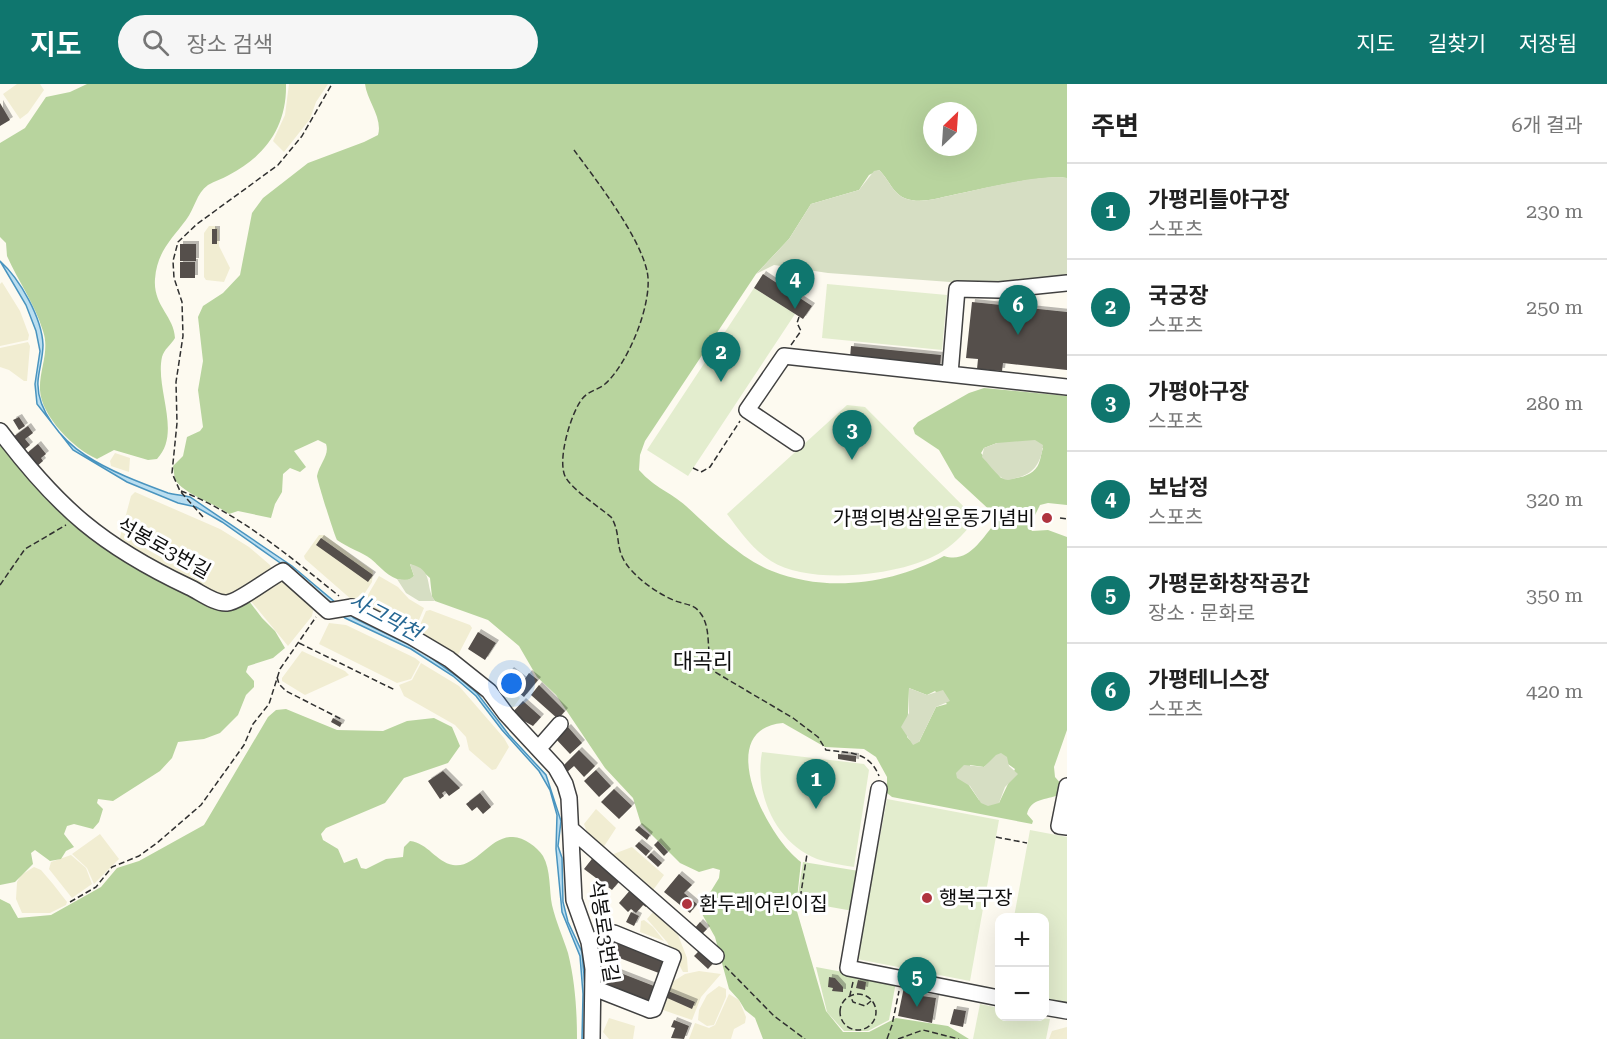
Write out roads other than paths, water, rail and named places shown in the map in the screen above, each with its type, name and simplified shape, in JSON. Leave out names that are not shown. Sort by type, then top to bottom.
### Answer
[{"type":"street","points":[[950,374],[957,289],[999,290],[1067,283]]},
{"type":"street","points":[[796,443],[747,410],[784,356],[1067,387]]},
{"type":"street","name":"석봉로3번길","points":[[0,431],[75,518],[123,554],[222,603],[238,600],[256,585],[283,571],[328,611],[352,607],[412,637],[449,660],[489,691],[506,714],[539,748],[565,784],[572,830],[574,900],[589,942],[594,988],[592,1039]]},
{"type":"street","points":[[539,748],[560,724]]},
{"type":"street","points":[[1067,786],[1059,826],[1067,827]]},
{"type":"street","points":[[879,789],[852,968],[995,997]]},
{"type":"street","name":"석봉로3번길","points":[[572,830],[716,956]]},
{"type":"street","points":[[589,942],[614,933],[673,957],[654,1009],[650,1010],[594,988]]},
{"type":"street","points":[[1049,1008],[1067,1011]]},
{"type":"water","points":[[0,261],[22,288],[39,323],[43,345],[38,381],[39,392],[41,403],[53,425],[37,404],[35,384],[40,351],[36,331],[26,305]]},
{"type":"water","points":[[61,435],[94,461],[168,493],[190,497],[292,566],[354,618],[420,650],[477,693],[509,735],[546,775],[561,821],[558,846],[562,858],[563,902],[568,922],[582,952],[586,998],[585,1039],[582,1039],[583,994],[580,956],[562,912],[556,849],[557,815],[550,790],[539,771],[502,730],[476,696],[453,676],[411,649],[345,618],[286,567],[222,522],[196,507],[178,503],[127,482],[73,450]]},
{"type":"place","name":"보납정","points":[[795,309]]},
{"type":"place","name":"가평테니스장","points":[[1018,335]]},
{"type":"place","name":"국궁장","points":[[721,382]]},
{"type":"place","name":"가평야구장","points":[[852,460]]},
{"type":"place","name":"가평의병삼일운동기념비","points":[[1047,518]]},
{"type":"place","name":"가평리틀야구장","points":[[816,809]]},
{"type":"place","name":"행복구장","points":[[927,898]]},
{"type":"place","name":"환두레어린이집","points":[[687,904]]},
{"type":"place","name":"가평문화창작공간","points":[[917,1007]]},
{"type":"district","name":"대곡리","points":[[703,661]]},
{"type":"water label","name":"사그막천","points":[[385,617]]}]
